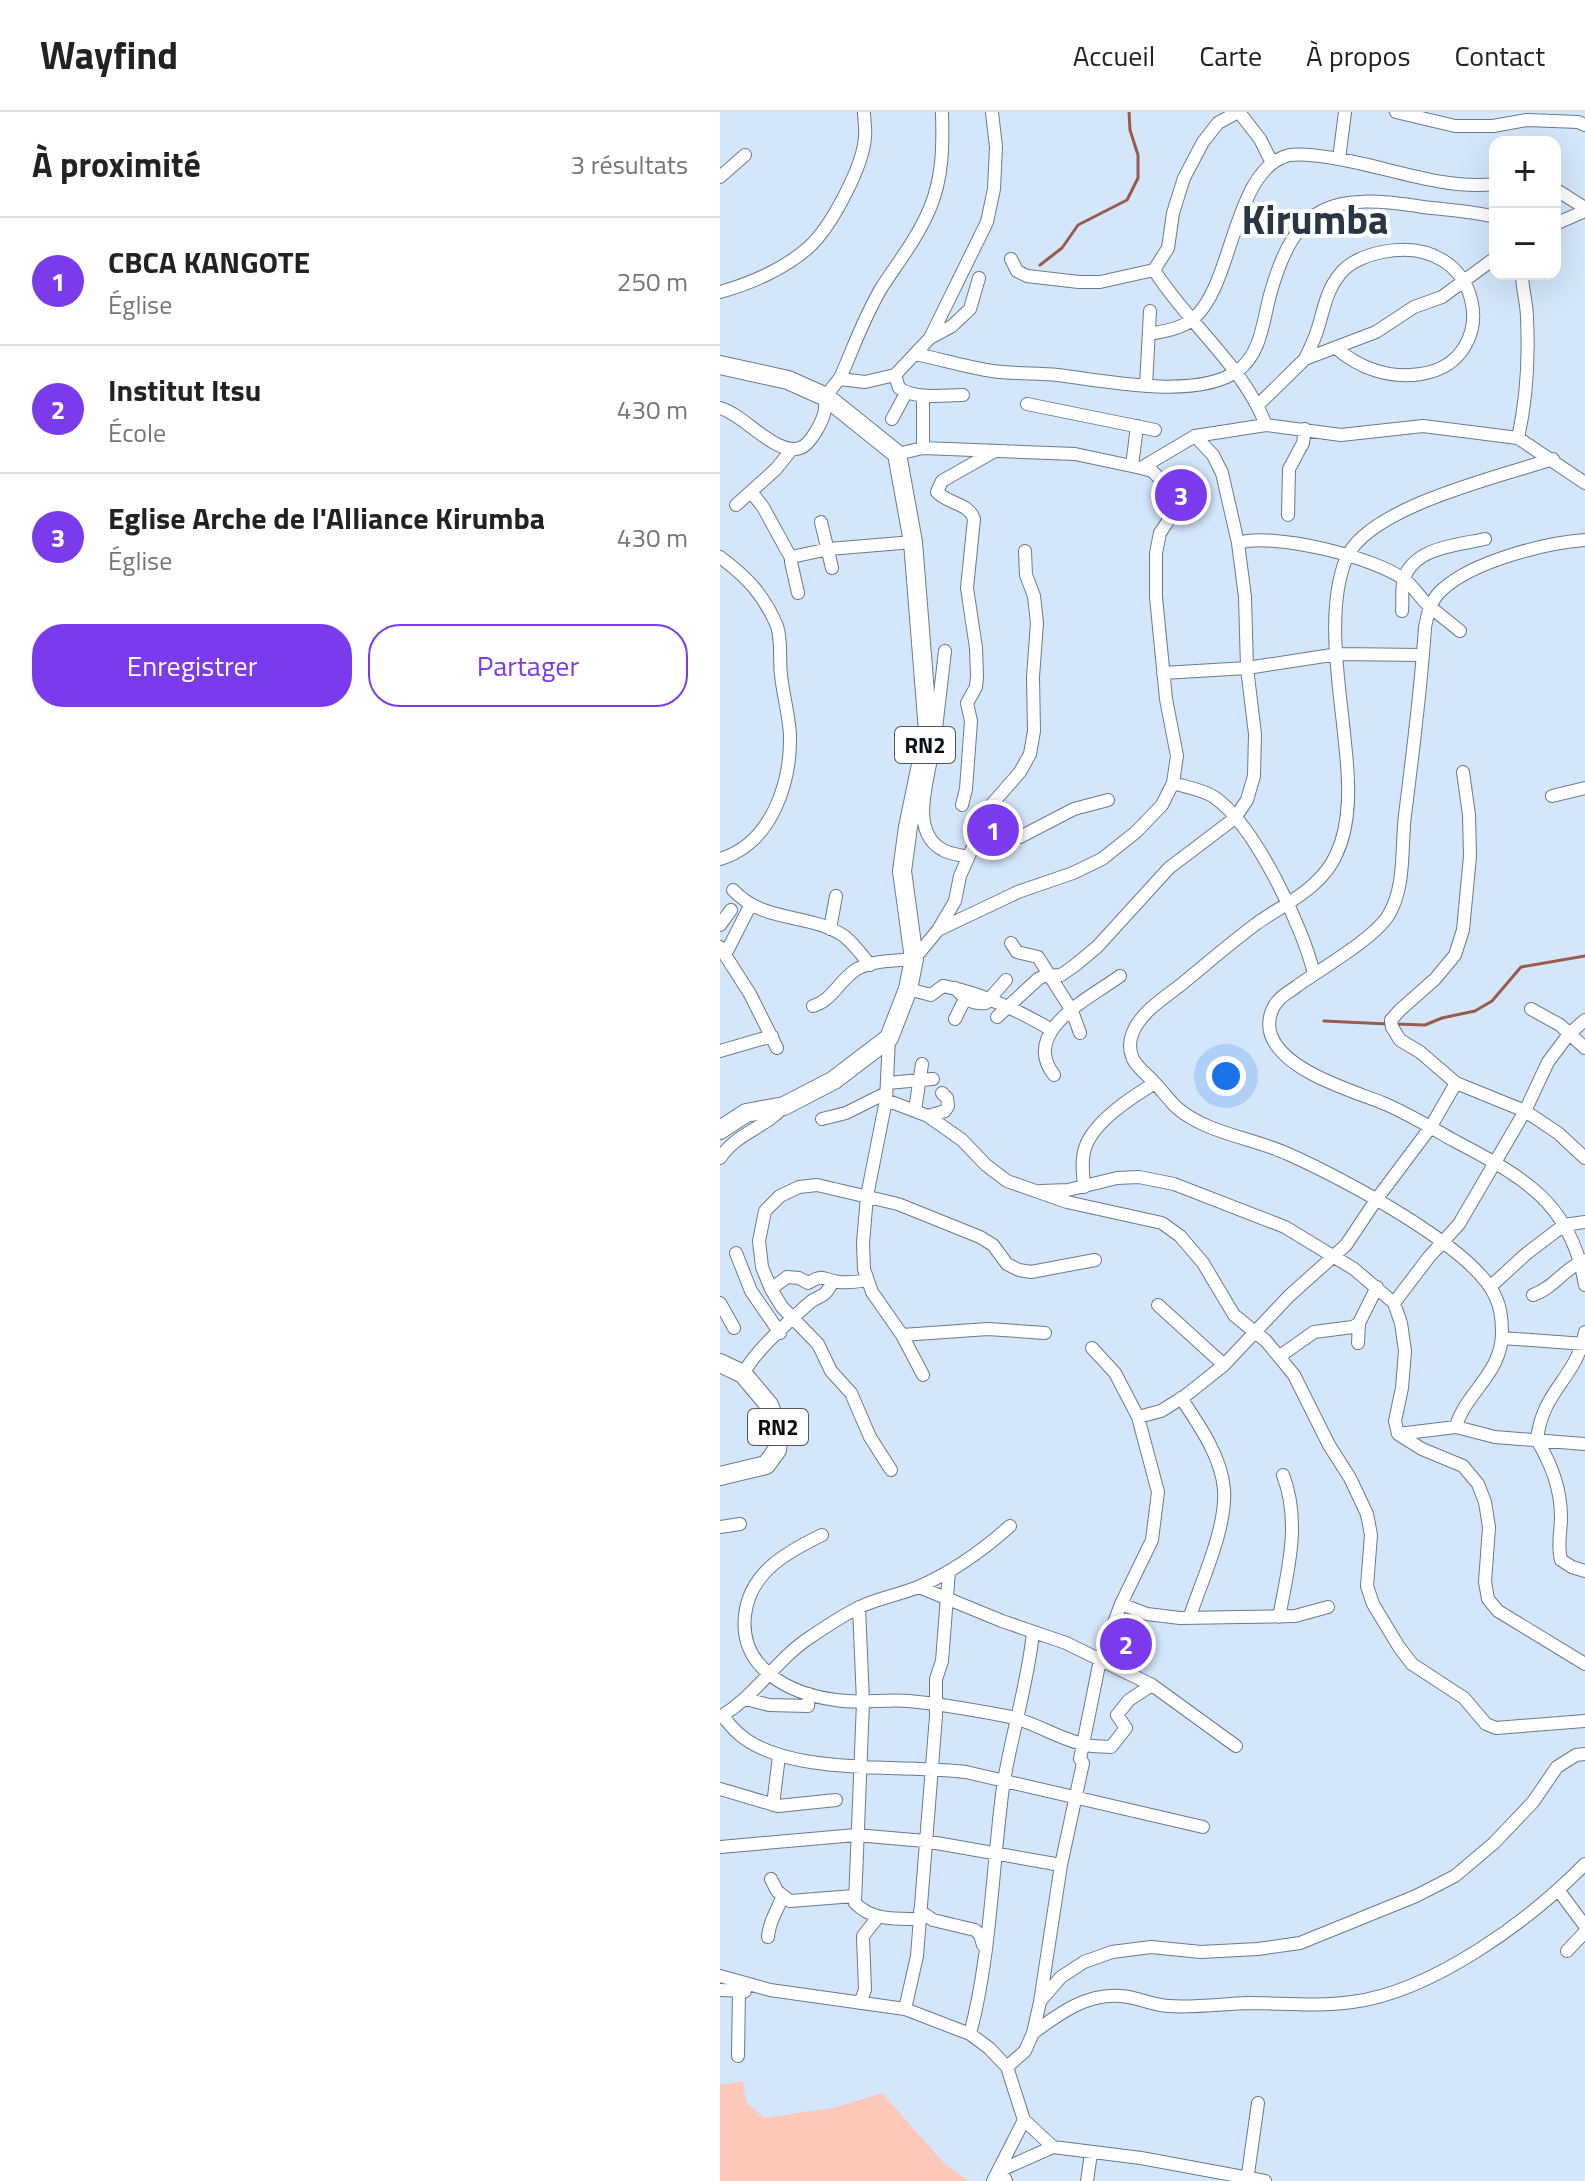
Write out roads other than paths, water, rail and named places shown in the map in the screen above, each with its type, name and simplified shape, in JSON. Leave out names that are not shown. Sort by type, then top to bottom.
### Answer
[{"type":"highway","points":[[720,365],[788,380],[826,397],[897,454]]},
{"type":"highway","name":"RN2","points":[[889,1038],[908,989],[914,959],[902,871],[928,731],[913,542],[897,454]]},
{"type":"highway","points":[[720,1130],[746,1113],[784,1106],[834,1080],[889,1038]]},
{"type":"highway","name":"RN2","points":[[720,1363],[743,1374],[769,1405],[779,1430],[777,1450],[766,1465],[720,1476]]},
{"type":"street","points":[[720,292],[772,271],[809,247],[830,219],[859,165],[865,138],[864,112]]},
{"type":"street","points":[[736,505],[776,469],[792,449],[806,445],[824,414],[826,397],[840,379],[864,321],[913,242],[930,208],[939,179],[943,147],[942,112]]},
{"type":"street","points":[[840,379],[865,382],[895,375],[930,338],[987,222],[994,189],[996,147],[992,112]]},
{"type":"street","points":[[1011,259],[1017,271],[1027,276],[1065,281],[1100,282],[1154,270],[1168,248],[1173,213],[1184,178],[1196,154],[1218,123],[1239,112],[1260,139],[1272,163]]},
{"type":"street","points":[[1339,159],[1345,112]]},
{"type":"street","points":[[1396,112],[1455,126],[1493,126],[1527,120],[1585,125]]},
{"type":"street","points":[[720,177],[745,155]]},
{"type":"street","points":[[1149,334],[1179,327],[1193,320],[1209,302],[1239,220],[1260,176],[1272,163],[1290,155],[1339,159],[1449,183],[1489,184]]},
{"type":"street","points":[[1561,193],[1585,210],[1561,221]]},
{"type":"street","points":[[915,354],[991,371],[1050,374],[1146,386],[1183,387],[1214,381],[1236,372],[1252,356],[1262,331],[1271,292],[1297,230],[1317,212],[1335,203],[1357,200],[1489,216]]},
{"type":"street","points":[[1258,405],[1305,359],[1317,331],[1325,298],[1341,272],[1367,255],[1412,251],[1455,267],[1466,282],[1473,305],[1471,330],[1460,353],[1444,368],[1420,375],[1393,375],[1363,368],[1336,348]]},
{"type":"street","points":[[1305,359],[1376,332],[1414,307],[1442,297],[1489,263]]},
{"type":"street","points":[[1154,270],[1236,372],[1258,405],[1266,425]]},
{"type":"street","points":[[930,338],[952,326],[970,309],[979,278]]},
{"type":"street","points":[[1518,438],[1528,366],[1523,280]]},
{"type":"street","points":[[1146,386],[1150,311]]},
{"type":"street","points":[[895,375],[899,388],[906,393],[923,396],[963,395]]},
{"type":"street","points":[[892,419],[906,393]]},
{"type":"street","points":[[923,396],[923,448]]},
{"type":"street","points":[[1027,404],[1155,430]]},
{"type":"street","points":[[720,408],[742,419],[757,432],[792,449]]},
{"type":"street","points":[[1137,467],[1195,436],[1266,425],[1341,435],[1423,426],[1518,438],[1585,483]]},
{"type":"street","points":[[1137,426],[1137,467]]},
{"type":"street","points":[[1288,515],[1288,477],[1291,464],[1303,443],[1305,429]]},
{"type":"street","points":[[997,1017],[1038,979],[1061,975],[1097,947],[1169,868],[1235,818],[1247,800],[1254,776],[1255,734],[1238,543],[1222,473],[1213,455],[1195,436]]},
{"type":"street","points":[[897,454],[923,448],[1075,454],[1152,471],[1166,485],[1172,502],[1170,518],[1160,533],[1156,553],[1156,597],[1163,673],[1177,756],[1173,783],[1162,805],[1102,859],[1073,873],[1018,892],[938,930]]},
{"type":"street","points":[[962,805],[971,721],[967,703],[976,687],[977,676],[967,588],[974,519],[969,510],[937,492],[942,481],[995,451]]},
{"type":"street","points":[[1456,1427],[1459,1414],[1487,1379],[1502,1338],[1496,1298],[1471,1264],[1444,1241],[1376,1200],[1288,1154],[1178,1109],[1134,1062],[1129,1045],[1134,1029],[1154,1006],[1255,925],[1312,886],[1338,853],[1347,813],[1348,767],[1336,609],[1347,555],[1364,536],[1392,515],[1432,497],[1553,459]]},
{"type":"street","points":[[752,493],[791,558],[798,593]]},
{"type":"street","points":[[821,522],[832,568]]},
{"type":"street","points":[[1238,543],[1263,539],[1307,544],[1347,555],[1403,579],[1429,606],[1460,631]]},
{"type":"street","points":[[1402,611],[1403,579],[1412,566],[1430,552],[1485,539]]},
{"type":"street","points":[[1585,540],[1564,541],[1468,572],[1443,589],[1429,606],[1397,899],[1387,918],[1369,935],[1277,1001],[1269,1018],[1271,1036],[1286,1055],[1321,1079],[1387,1105],[1496,1163],[1535,1188],[1553,1207],[1583,1260],[1585,1285]]},
{"type":"street","points":[[791,558],[829,549],[913,542]]},
{"type":"street","points":[[813,1006],[822,1004],[856,970],[914,959],[938,930],[955,901],[968,857],[992,804],[1020,772],[1030,754],[1034,731],[1033,677],[1037,623],[1034,596],[1026,575],[1025,551]]},
{"type":"street","points":[[720,557],[745,575],[765,602],[778,630],[790,735],[779,803],[766,826],[741,849],[720,859]]},
{"type":"street","points":[[945,651],[923,819],[937,846],[945,852],[968,857]]},
{"type":"street","points":[[1163,673],[1247,668],[1338,654],[1423,655]]},
{"type":"street","points":[[1463,772],[1469,815],[1470,856],[1463,930],[1455,955],[1392,1024],[1400,1040],[1420,1052],[1456,1083],[1525,1111],[1558,1133],[1585,1158]]},
{"type":"street","points":[[1173,783],[1212,795],[1235,818],[1288,902],[1314,974]]},
{"type":"street","points":[[1552,796],[1585,788]]},
{"type":"street","points":[[976,837],[1020,837],[1074,809],[1108,800]]},
{"type":"street","points":[[733,890],[750,906],[775,916],[791,917],[830,929],[844,936],[870,965]]},
{"type":"street","points":[[830,929],[836,896]]},
{"type":"street","points":[[720,1051],[774,1042],[723,951],[750,906]]},
{"type":"street","points":[[720,925],[731,910]]},
{"type":"street","points":[[1011,943],[1017,952],[1038,957],[1052,975],[1080,1033]]},
{"type":"street","points":[[1054,1075],[1044,1059],[1050,1029],[1120,976]]},
{"type":"street","points":[[955,988],[965,999],[982,1004],[1006,980]]},
{"type":"street","points":[[908,989],[931,995],[943,986],[955,988],[1009,1007],[1050,1029]]},
{"type":"street","points":[[955,1019],[965,999]]},
{"type":"street","points":[[1531,1009],[1560,1025],[1585,1048]]},
{"type":"street","points":[[1394,1303],[1459,1224],[1525,1111],[1548,1062],[1569,1034],[1585,1020]]},
{"type":"street","points":[[889,1038],[886,1092],[867,1196],[863,1243],[867,1280],[923,1375]]},
{"type":"street","points":[[915,1110],[926,1080],[922,1064]]},
{"type":"street","points":[[822,1119],[846,1113],[886,1092],[926,1080]]},
{"type":"street","points":[[1084,1187],[1084,1151],[1089,1140],[1133,1095],[1155,1083]]},
{"type":"street","points":[[1138,1417],[1161,1411],[1224,1365],[1289,1296],[1346,1245],[1430,1128],[1456,1083]]},
{"type":"street","points":[[886,1092],[962,1140],[1007,1181],[1067,1202],[1162,1223],[1180,1236],[1203,1263],[1234,1315],[1280,1356],[1294,1375],[1329,1445],[1350,1478],[1367,1514],[1371,1535],[1367,1586],[1373,1604],[1412,1664],[1432,1680],[1464,1698],[1486,1724],[1496,1728],[1585,1721]]},
{"type":"street","points":[[928,1116],[945,1111],[947,1098],[942,1093]]},
{"type":"street","points":[[720,1158],[729,1144],[775,1116],[784,1106]]},
{"type":"street","points":[[720,1119],[746,1113]]},
{"type":"street","points":[[1034,1191],[1084,1187],[1117,1178],[1139,1177],[1174,1184],[1285,1227],[1354,1269],[1377,1287],[1394,1303],[1401,1323],[1405,1351],[1395,1421],[1398,1434],[1422,1449],[1463,1466],[1478,1484],[1485,1502],[1489,1527],[1485,1582],[1488,1599],[1498,1611],[1585,1664]]},
{"type":"street","points":[[891,1470],[870,1437],[851,1393],[831,1371],[818,1344],[782,1307],[771,1289],[762,1267],[759,1241],[765,1211],[780,1196],[799,1187],[817,1185],[898,1204],[980,1237],[993,1245],[1007,1264],[1019,1270],[1031,1272],[1095,1260]]},
{"type":"street","points":[[1490,1287],[1564,1225],[1585,1222]]},
{"type":"street","points":[[736,1253],[751,1291],[780,1333]]},
{"type":"street","points":[[1533,1295],[1546,1290],[1564,1271],[1583,1260]]},
{"type":"street","points":[[771,1289],[787,1277],[808,1283],[819,1277],[833,1281],[867,1280]]},
{"type":"street","points":[[743,1374],[750,1361],[809,1303],[827,1293],[833,1281]]},
{"type":"street","points":[[1358,1343],[1359,1323],[1377,1287]]},
{"type":"street","points":[[720,1303],[734,1328]]},
{"type":"street","points":[[1158,1305],[1224,1365]]},
{"type":"street","points":[[1280,1356],[1314,1332],[1353,1327],[1359,1323]]},
{"type":"street","points":[[902,1335],[988,1329],[1045,1333]]},
{"type":"street","points":[[1502,1338],[1584,1340],[1571,1371],[1543,1409],[1537,1440],[1551,1464],[1557,1486],[1561,1515],[1558,1549],[1561,1560],[1585,1571]]},
{"type":"street","points":[[1007,2067],[1025,2051],[1033,2033],[1100,1660],[1121,1604],[1152,1540],[1157,1519],[1158,1492],[1138,1417],[1115,1373],[1092,1348]]},
{"type":"street","points":[[1181,1398],[1202,1430],[1217,1463],[1225,1492],[1216,1538],[1190,1616]]},
{"type":"street","points":[[1398,1434],[1456,1427],[1495,1437],[1585,1444]]},
{"type":"street","points":[[1279,1617],[1294,1519],[1283,1475]]},
{"type":"street","points":[[720,1527],[740,1524]]},
{"type":"street","points":[[1010,1526],[980,1553],[949,1571],[919,1587],[859,1607],[809,1638],[785,1657],[746,1699],[721,1716],[740,1736],[779,1756],[859,1766],[931,1767],[966,1772],[1203,1827]]},
{"type":"street","points":[[808,1706],[768,1676],[746,1645],[744,1632],[747,1604],[770,1565],[822,1535]]},
{"type":"street","points":[[905,2009],[917,1956],[936,1679],[942,1661],[949,1571]]},
{"type":"street","points":[[919,1587],[1066,1643],[1152,1685],[1236,1746]]},
{"type":"street","points":[[1121,1604],[1147,1614],[1180,1618],[1279,1617],[1302,1615],[1328,1607]]},
{"type":"street","points":[[859,1607],[863,1702],[855,1903],[878,1917],[920,1915],[975,1930],[985,1951]]},
{"type":"street","points":[[970,2034],[981,1994],[1004,1782],[1033,1632]]},
{"type":"street","points":[[746,1699],[769,1705],[808,1706],[838,1701],[887,1700],[936,1705],[1017,1718],[1085,1745],[1111,1747],[1126,1728],[1117,1715],[1129,1700],[1152,1685]]},
{"type":"street","points":[[1040,2002],[1061,1977],[1084,1962],[1112,1952],[1151,1947],[1201,1952],[1230,1951],[1300,1943],[1416,1896],[1455,1876],[1494,1843],[1533,1802],[1557,1767],[1576,1755],[1585,1754]]},
{"type":"street","points":[[773,1805],[779,1756]]},
{"type":"street","points":[[720,1789],[773,1805],[808,1805],[836,1800]]},
{"type":"street","points":[[720,1847],[856,1835],[925,1841],[1061,1865]]},
{"type":"street","points":[[1033,2033],[1058,2014],[1101,1996],[1121,1996],[1168,2006],[1252,2003],[1318,2005],[1391,1994],[1448,1967],[1499,1937],[1559,1891],[1585,1864]]},
{"type":"street","points":[[771,1879],[782,1897],[790,1901],[854,1896]]},
{"type":"street","points":[[1559,1891],[1585,1929],[1567,1951]]},
{"type":"street","points":[[768,1937],[769,1922],[778,1912],[782,1897]]},
{"type":"street","points":[[860,2003],[865,1990],[863,1936],[878,1917]]},
{"type":"street","points":[[720,1976],[770,1990],[905,2009],[970,2034],[1007,2067],[1024,2120],[1053,2147],[1141,2158],[1265,2181]]},
{"type":"street","points":[[720,1990],[770,1990]]},
{"type":"street","points":[[738,2056],[739,1991]]},
{"type":"street","points":[[1247,2179],[1258,2103]]},
{"type":"street","points":[[1000,2177],[1024,2120]]},
{"type":"street","points":[[1000,2177],[1053,2147]]},
{"type":"street","points":[[1087,2181],[1091,2153]]},
{"type":"waterway","points":[[1040,265],[1062,248],[1078,225],[1127,200],[1138,178],[1138,155],[1130,130],[1129,112]]},
{"type":"waterway","points":[[1395,1024],[1425,1025],[1475,1011],[1492,1001],[1521,967],[1585,956]]},
{"type":"waterway","points":[[1324,1021],[1388,1024]]},
{"type":"place","name":"Eglise Arche de l'Alliance Kirumba","points":[[1181,495]]},
{"type":"place","name":"CBCA KANGOTE","points":[[993,830]]},
{"type":"place","name":"Institut Itsu","points":[[1126,1644]]},
{"type":"district","name":"Kirumba","points":[[1315,219]]}]
